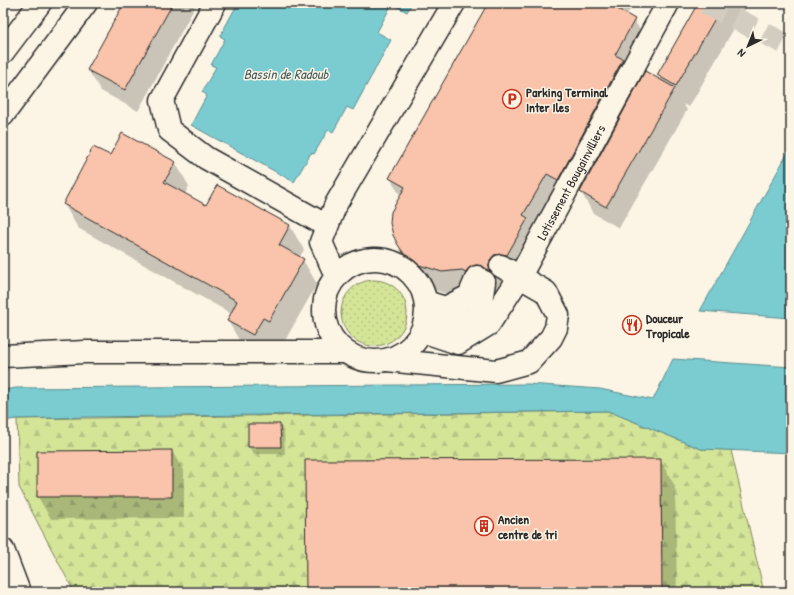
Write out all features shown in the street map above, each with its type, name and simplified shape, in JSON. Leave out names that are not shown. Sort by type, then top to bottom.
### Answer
[{"type":"main road","points":[[3,52],[40,3]]},
{"type":"main road","points":[[3,115],[86,3]]},
{"type":"main road","points":[[215,3],[162,100],[169,130],[206,158],[327,226]]},
{"type":"main road","points":[[336,276],[321,242],[336,204],[454,3]]},
{"type":"main road","name":"Lotissement Bougainvilliers","points":[[425,318],[458,343],[489,324],[510,272],[668,3]]},
{"type":"main road","points":[[387,360],[401,355],[414,344],[425,318],[421,286],[411,273],[397,263],[381,259],[364,260],[348,265],[336,276],[327,291],[323,307],[325,324],[333,339],[345,352],[358,358],[372,361],[387,360],[496,371],[530,362],[551,338],[556,328],[558,315],[546,292],[510,272]]},
{"type":"main road","points":[[425,318],[445,326],[459,325],[479,315],[480,280]]},
{"type":"main road","points":[[3,356],[93,352],[345,352]]},
{"type":"main road","points":[[3,550],[19,592]]},
{"type":"green space","points":[[374,280],[387,283],[397,290],[404,300],[407,313],[404,326],[397,336],[387,343],[374,346],[361,343],[351,336],[344,326],[341,313],[344,300],[351,290],[361,283]]},
{"type":"green space","points":[[608,411],[701,449],[731,450],[764,592],[74,592],[19,487],[17,419]]},
{"type":"water","name":"Bassin de Radoub","points":[[238,3],[412,3],[407,12],[392,4],[377,32],[391,40],[353,110],[347,107],[333,132],[328,130],[314,154],[311,153],[294,182],[191,125],[207,95],[202,92],[216,67],[211,65],[225,39],[220,36]]},
{"type":"water","points":[[791,147],[791,318],[700,311]]},
{"type":"water","points":[[673,359],[791,367],[791,453],[701,449],[608,411],[86,417],[17,419],[3,421],[3,390],[16,388],[528,384],[600,389],[653,400]]},
{"type":"building","points":[[124,3],[173,3],[125,90],[87,70]]},
{"type":"building","name":"Parking Terminal Inter Iles","points":[[488,3],[607,3],[635,19],[615,55],[623,59],[558,180],[547,174],[523,215],[528,218],[507,255],[494,255],[490,260],[490,271],[482,266],[476,265],[470,267],[466,272],[462,270],[442,272],[416,264],[405,255],[398,245],[393,235],[390,223],[391,212],[405,187],[389,178]]},
{"type":"building","points":[[698,3],[724,3],[676,86],[657,75]]},
{"type":"building","points":[[645,71],[675,88],[606,207],[580,192]]},
{"type":"building","points":[[122,133],[176,162],[164,182],[206,205],[217,185],[290,225],[279,245],[304,259],[269,321],[263,318],[253,335],[227,321],[237,301],[63,204],[93,147],[110,155]]},
{"type":"building","points":[[248,424],[280,424],[281,447],[248,447]]},
{"type":"building","points":[[172,450],[172,497],[37,497],[37,451]]},
{"type":"building","name":"Ancien centre de tri","points":[[661,459],[662,592],[306,592],[305,460]]},
{"type":"tunnel","points":[[705,3],[791,47]]},
{"type":"place","name":"Parking Terminal Inter Iles","points":[[512,99]]},
{"type":"place","name":"Douceur Tropicale","points":[[632,325]]},
{"type":"place","name":"Ancien centre de tri","points":[[484,526]]}]
